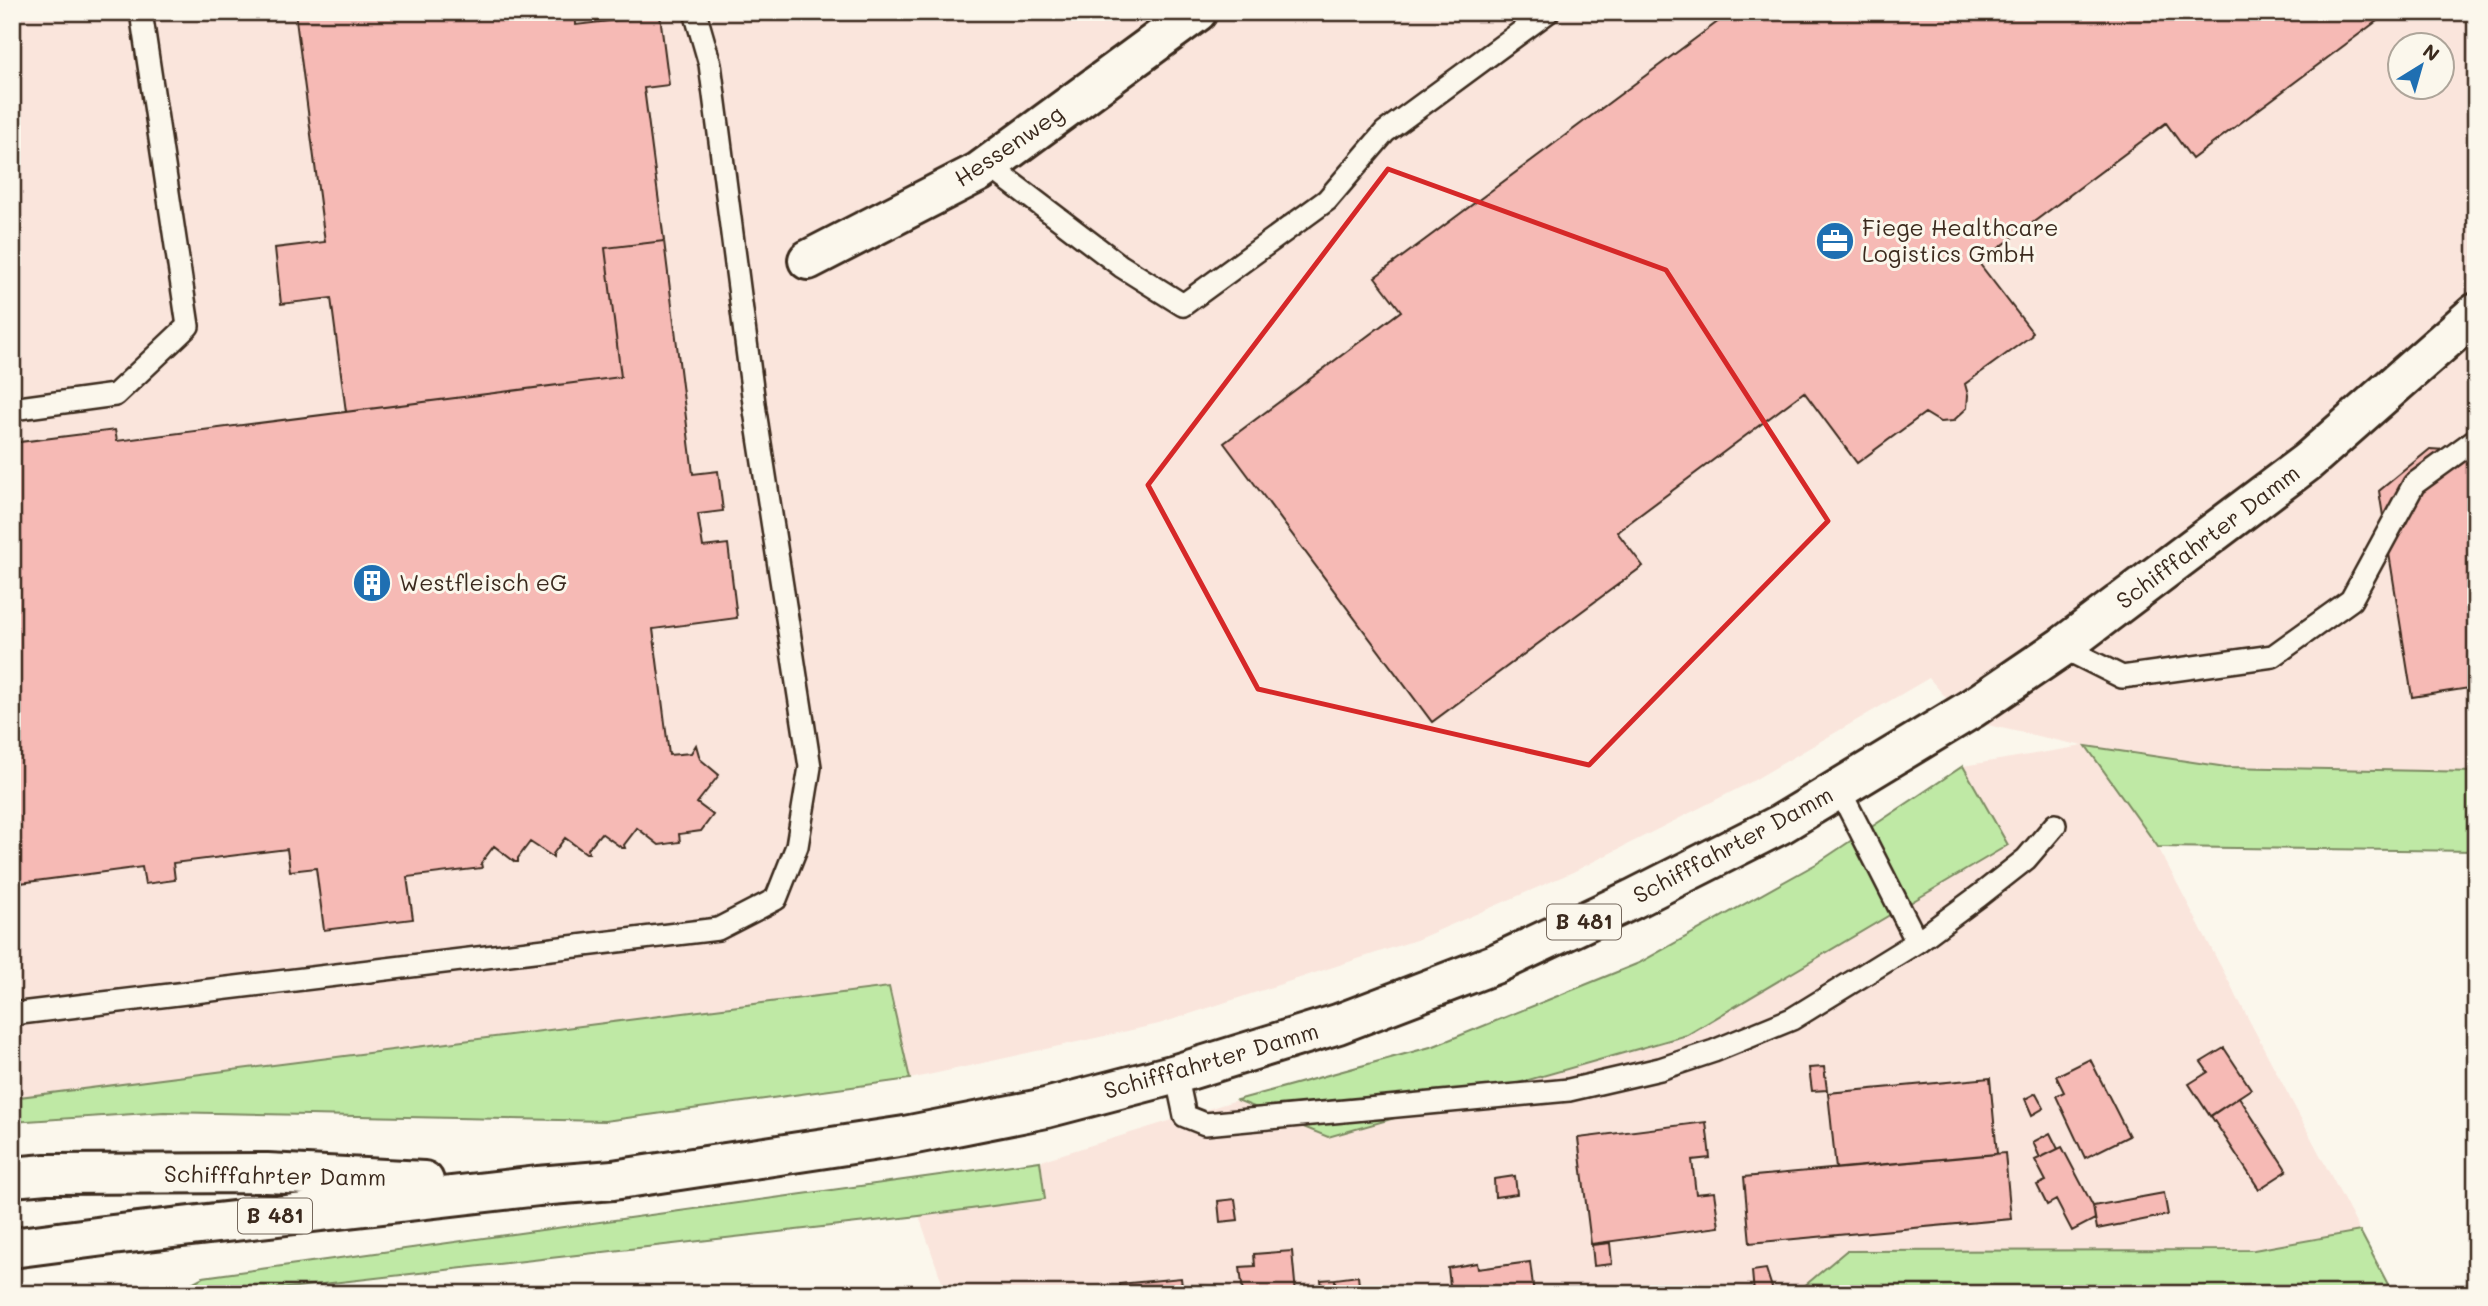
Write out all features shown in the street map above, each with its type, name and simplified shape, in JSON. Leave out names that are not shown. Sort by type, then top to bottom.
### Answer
[{"type":"main road","name":"Hessenweg","points":[[808,260],[988,165],[1197,12]]},
{"type":"main road","name":"Schifffahrter Damm","points":[[12,1248],[112,1234],[639,1177],[905,1136],[1046,1108],[1176,1074],[1338,1024],[1495,964],[1707,861],[1781,824],[1971,709],[2062,648],[2307,462],[2476,313]]},
{"type":"main road","name":"Schifffahrter Damm","points":[[12,1177],[46,1174],[267,1173],[538,1186]]},
{"type":"lane","points":[[12,409],[115,395],[188,326],[141,12]]},
{"type":"lane","points":[[12,1014],[718,929],[776,899],[797,846],[810,767],[755,411],[710,64],[695,12]]},
{"type":"lane","points":[[988,165],[1121,266],[1183,305],[1327,200],[1385,132],[1548,12]]},
{"type":"lane","points":[[2062,648],[2122,677],[2273,656],[2351,600],[2414,484],[2476,439]]},
{"type":"lane","points":[[1839,789],[1917,942]]},
{"type":"lane","points":[[1176,1074],[1185,1116],[1205,1124],[1569,1090],[1660,1069],[1714,1051],[1792,1019],[1917,942],[2025,859],[2054,825]]},
{"type":"highlighted area","points":[[1388,169],[1666,270],[1828,521],[1589,765],[1258,689],[1148,485]]},
{"type":"shaded area","points":[[12,12],[2476,12],[2476,772],[2226,767],[2086,747],[2158,847],[2360,1231],[2254,1250],[1846,1251],[1796,1294],[946,1294],[919,1216],[1044,1199],[1040,1161],[1237,1100],[1328,1137],[1687,1036],[2008,845],[1963,766],[2083,746],[1965,720],[1929,678],[1749,783],[1573,872],[1416,940],[1159,1024],[910,1079],[888,987],[12,1098]]},
{"type":"green space","points":[[2086,746],[2226,767],[2476,772],[2476,851],[2158,847]]},
{"type":"green space","points":[[1963,766],[2008,845],[1687,1035],[1328,1137],[1237,1100],[1434,1046],[1639,963],[1816,864]]},
{"type":"green space","points":[[889,987],[910,1079],[605,1121],[164,1112],[12,1122],[12,1098]]},
{"type":"green space","points":[[1040,1161],[1045,1199],[919,1216],[235,1294],[171,1294],[203,1277]]},
{"type":"green space","points":[[2360,1231],[2393,1294],[1796,1293],[1846,1251],[2254,1250]]},
{"type":"building","points":[[295,12],[575,12],[576,25],[660,15],[669,85],[644,88],[664,241],[605,248],[621,377],[346,412],[331,298],[281,304],[275,248],[325,242]]},
{"type":"building","points":[[1731,12],[2389,12],[2192,159],[2166,123],[1979,263],[2032,332],[2031,336],[1965,384],[1967,408],[1953,421],[1940,422],[1925,413],[1857,463],[1804,392],[1617,532],[1643,566],[1432,722],[1224,443],[1401,311],[1375,277]]},
{"type":"building","name":"Westfleisch eG","points":[[664,241],[693,474],[718,471],[723,511],[698,514],[703,547],[728,544],[737,618],[653,629],[669,755],[691,753],[696,745],[700,759],[719,775],[697,803],[713,815],[701,831],[679,834],[680,842],[659,845],[637,828],[624,845],[625,848],[601,833],[588,849],[589,853],[565,838],[553,857],[530,842],[518,862],[494,846],[481,863],[482,868],[407,877],[413,919],[324,930],[316,868],[290,871],[287,849],[173,863],[175,880],[145,884],[142,867],[12,884],[12,443],[115,430],[117,441],[621,377],[605,248]]},
{"type":"building","points":[[2430,449],[2476,452],[2476,578],[2467,586],[2476,642],[2476,687],[2412,697],[2379,491]]},
{"type":"building","points":[[2224,1048],[2251,1089],[2210,1116],[2189,1084],[2208,1072],[2201,1062]]},
{"type":"building","points":[[2090,1059],[2129,1136],[2085,1158],[2056,1096],[2064,1092],[2056,1076]]},
{"type":"building","points":[[1824,1067],[1827,1090],[1812,1091],[1809,1068]]},
{"type":"building","points":[[1990,1078],[1997,1154],[1836,1169],[1828,1093]]},
{"type":"building","points":[[2036,1093],[2044,1108],[2032,1115],[2025,1099]]},
{"type":"building","points":[[2239,1097],[2287,1171],[2259,1189],[2211,1116]]},
{"type":"building","points":[[1706,1122],[1710,1158],[1692,1160],[1696,1194],[1714,1192],[1719,1227],[1591,1244],[1578,1138]]},
{"type":"building","points":[[2050,1133],[2058,1149],[2040,1158],[2033,1142]]},
{"type":"building","points":[[2062,1147],[2093,1206],[2095,1219],[2072,1231],[2056,1200],[2047,1205],[2037,1185],[2046,1181],[2035,1160]]},
{"type":"building","points":[[2005,1153],[2011,1219],[1750,1243],[1744,1177]]},
{"type":"building","points":[[1515,1176],[1517,1194],[1495,1197],[1494,1179]]},
{"type":"building","points":[[2164,1193],[2168,1215],[2097,1229],[2093,1206]]},
{"type":"building","points":[[1235,1199],[1238,1220],[1220,1222],[1218,1201]]},
{"type":"building","points":[[1610,1243],[1612,1264],[1594,1266],[1592,1245]]},
{"type":"building","points":[[1292,1251],[1296,1294],[1243,1294],[1240,1267],[1255,1266],[1254,1254]]},
{"type":"building","points":[[1530,1262],[1534,1294],[1451,1294],[1448,1268],[1477,1263],[1478,1269]]},
{"type":"building","points":[[1766,1269],[1774,1294],[1754,1294],[1752,1271]]},
{"type":"building","points":[[1358,1276],[1360,1294],[1336,1294],[1335,1279]]},
{"type":"building","points":[[1181,1278],[1183,1294],[1121,1294],[1120,1284]]},
{"type":"building","points":[[1335,1279],[1336,1294],[1323,1294],[1321,1280]]},
{"type":"place","name":"Fiege Healthcare Logistics GmbH","points":[[1835,241]]},
{"type":"place","name":"Westfleisch eG","points":[[372,583]]}]
